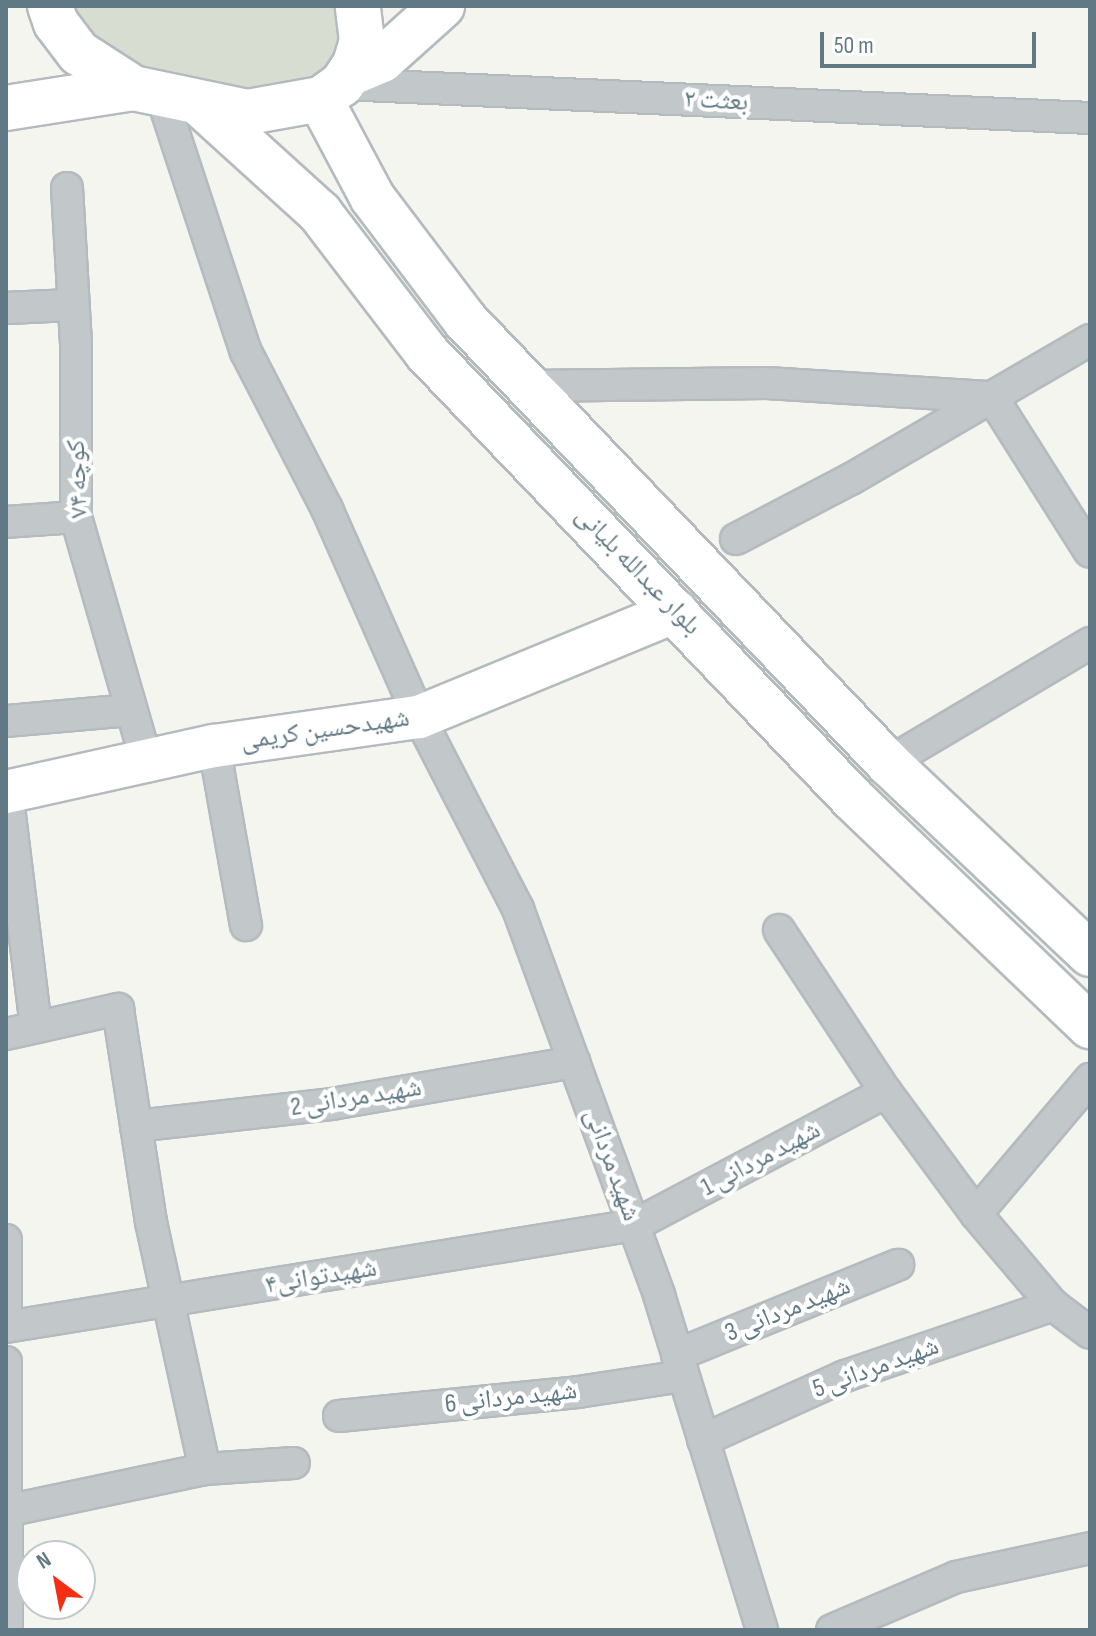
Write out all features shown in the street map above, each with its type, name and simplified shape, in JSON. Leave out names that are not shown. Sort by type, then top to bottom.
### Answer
[{"type":"main road","name":"بلوار عبدالله بلیانی","points":[[50,6],[56,23],[79,53],[165,96],[320,213],[427,353],[852,798],[1090,1026]]},
{"type":"main road","points":[[337,86],[362,41],[358,6]]},
{"type":"main road","points":[[6,108],[165,96],[248,112],[337,86],[382,60],[442,6]]},
{"type":"main road","name":"بلوار عبدالله بلیانی","points":[[337,86],[372,197],[411,253],[465,320],[888,763],[1090,954]]},
{"type":"street","name":"بعثت ۲","points":[[337,86],[1090,118]]},
{"type":"street","name":"شهید مردانی","points":[[165,96],[246,352],[327,509],[419,717],[518,909],[635,1225],[762,1630]]},
{"type":"street","name":"کوچه ۷۴","points":[[67,188],[73,305],[76,517],[146,760]]},
{"type":"street","points":[[6,308],[73,305]]},
{"type":"street","points":[[736,539],[851,479],[1090,340]]},
{"type":"street","points":[[528,386],[767,383],[992,397]]},
{"type":"street","points":[[992,397],[1090,552]]},
{"type":"street","points":[[6,522],[76,517]]},
{"type":"street","name":"شهیدحسین کریمی","points":[[6,792],[214,746],[419,717],[676,611]]},
{"type":"street","points":[[888,763],[1090,643]]},
{"type":"street","points":[[6,721],[131,710]]},
{"type":"street","points":[[214,746],[246,925]]},
{"type":"street","points":[[6,792],[36,1027]]},
{"type":"street","points":[[779,930],[886,1092],[976,1214],[1053,1305],[1090,1333]]},
{"type":"street","points":[[6,1034],[118,1009],[151,1222],[205,1469]]},
{"type":"street","name":"شهید مردانی 2","points":[[136,1126],[332,1104],[574,1062]]},
{"type":"street","points":[[976,1214],[1090,1079]]},
{"type":"street","name":"شهید مردانی 1","points":[[635,1225],[886,1092]]},
{"type":"street","name":"شهیدتوانی۴","points":[[6,1327],[635,1225]]},
{"type":"street","points":[[6,1240],[6,1308]]},
{"type":"street","name":"شهید مردانی 3","points":[[680,1366],[898,1265]]},
{"type":"street","name":"شهید مردانی 5","points":[[703,1440],[845,1376],[1053,1305]]},
{"type":"street","points":[[6,1362],[7,1628]]},
{"type":"street","name":"شهید مردانی 6","points":[[339,1416],[578,1392],[680,1366]]},
{"type":"street","points":[[6,1511],[205,1469],[294,1463]]},
{"type":"street","points":[[832,1630],[956,1577],[1090,1548]]},
{"type":"shaded area","points":[[64,6],[342,6],[344,12],[336,62],[305,85],[225,92],[173,79],[95,46]]}]
